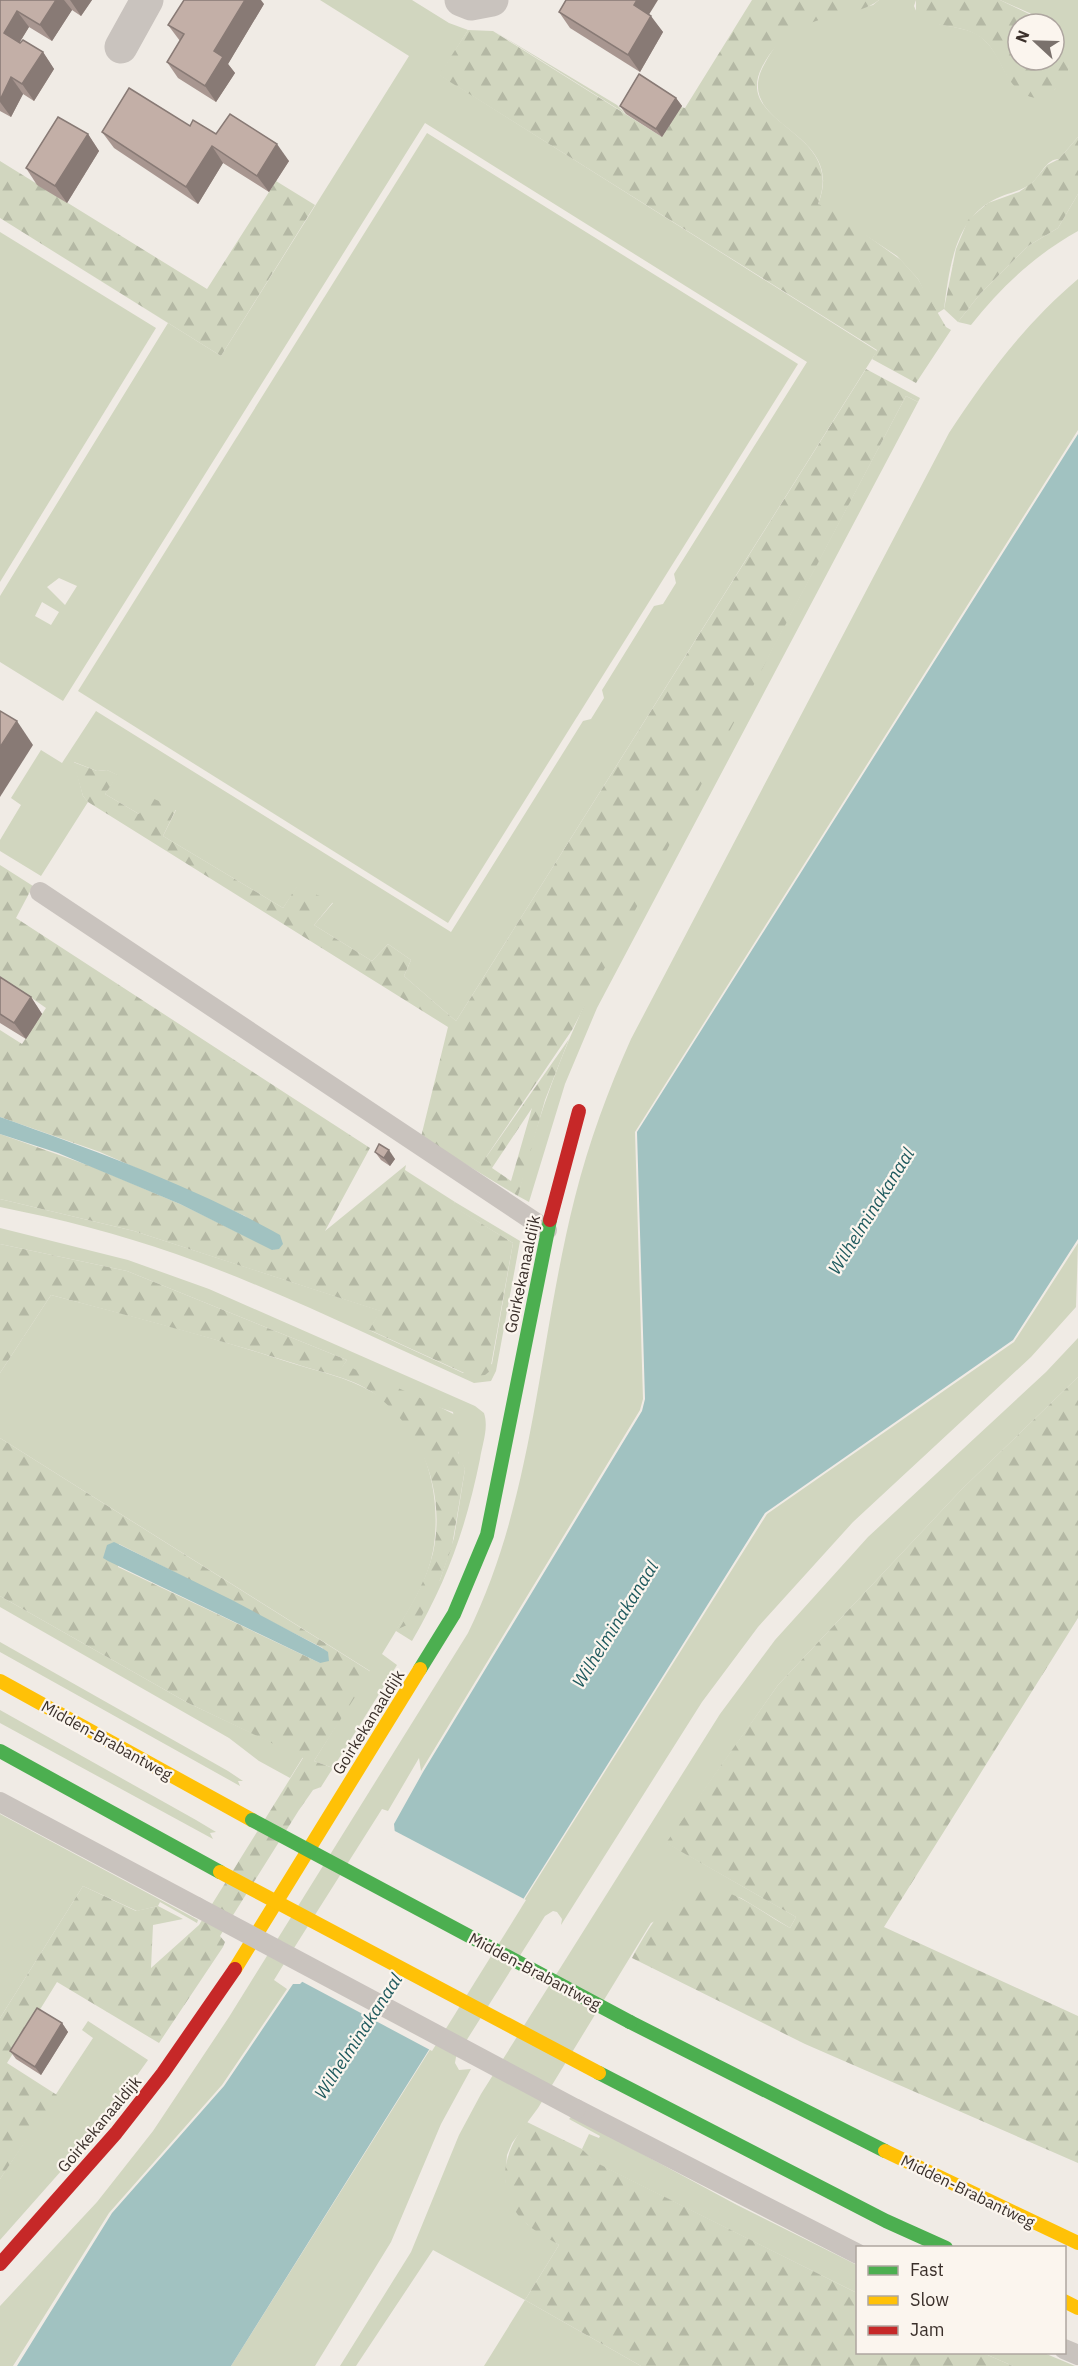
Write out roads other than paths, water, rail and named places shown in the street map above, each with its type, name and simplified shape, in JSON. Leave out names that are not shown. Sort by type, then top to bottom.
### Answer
[{"type":"main road","name":"Goirkekanaaldijk","points":[[0,2264],[116,2133],[163,2073],[237,1965],[454,1614],[487,1535],[547,1230],[579,1111]]},
{"type":"main road","name":"Midden-Brabantweg","points":[[0,1681],[252,1820],[630,2022],[903,2160],[1078,2243]]},
{"type":"main road","points":[[0,1751],[220,1872],[599,2073],[876,2216],[944,2246]]},
{"type":"street","points":[[121,47],[147,0]]},
{"type":"street","points":[[461,0],[471,4],[492,0]]},
{"type":"lane","points":[[40,892],[547,1230]]},
{"type":"lane","points":[[0,1802],[576,2109],[856,2253]]},
{"type":"water","name":"Wilhelminakanaal","points":[[1078,434],[1078,1239],[1013,1340],[765,1513],[231,2366],[17,2366],[112,2213],[224,2086],[293,1984],[300,1984],[304,1980],[395,1834],[394,1824],[423,1772],[642,1411],[645,1399],[637,1132]]},
{"type":"water","points":[[0,1117],[172,1182],[280,1235],[283,1244],[279,1249],[272,1250],[180,1204],[58,1153],[0,1134]]},
{"type":"water","points":[[114,1542],[232,1600],[322,1648],[328,1652],[329,1661],[320,1663],[108,1561],[103,1558],[107,1545]]}]
